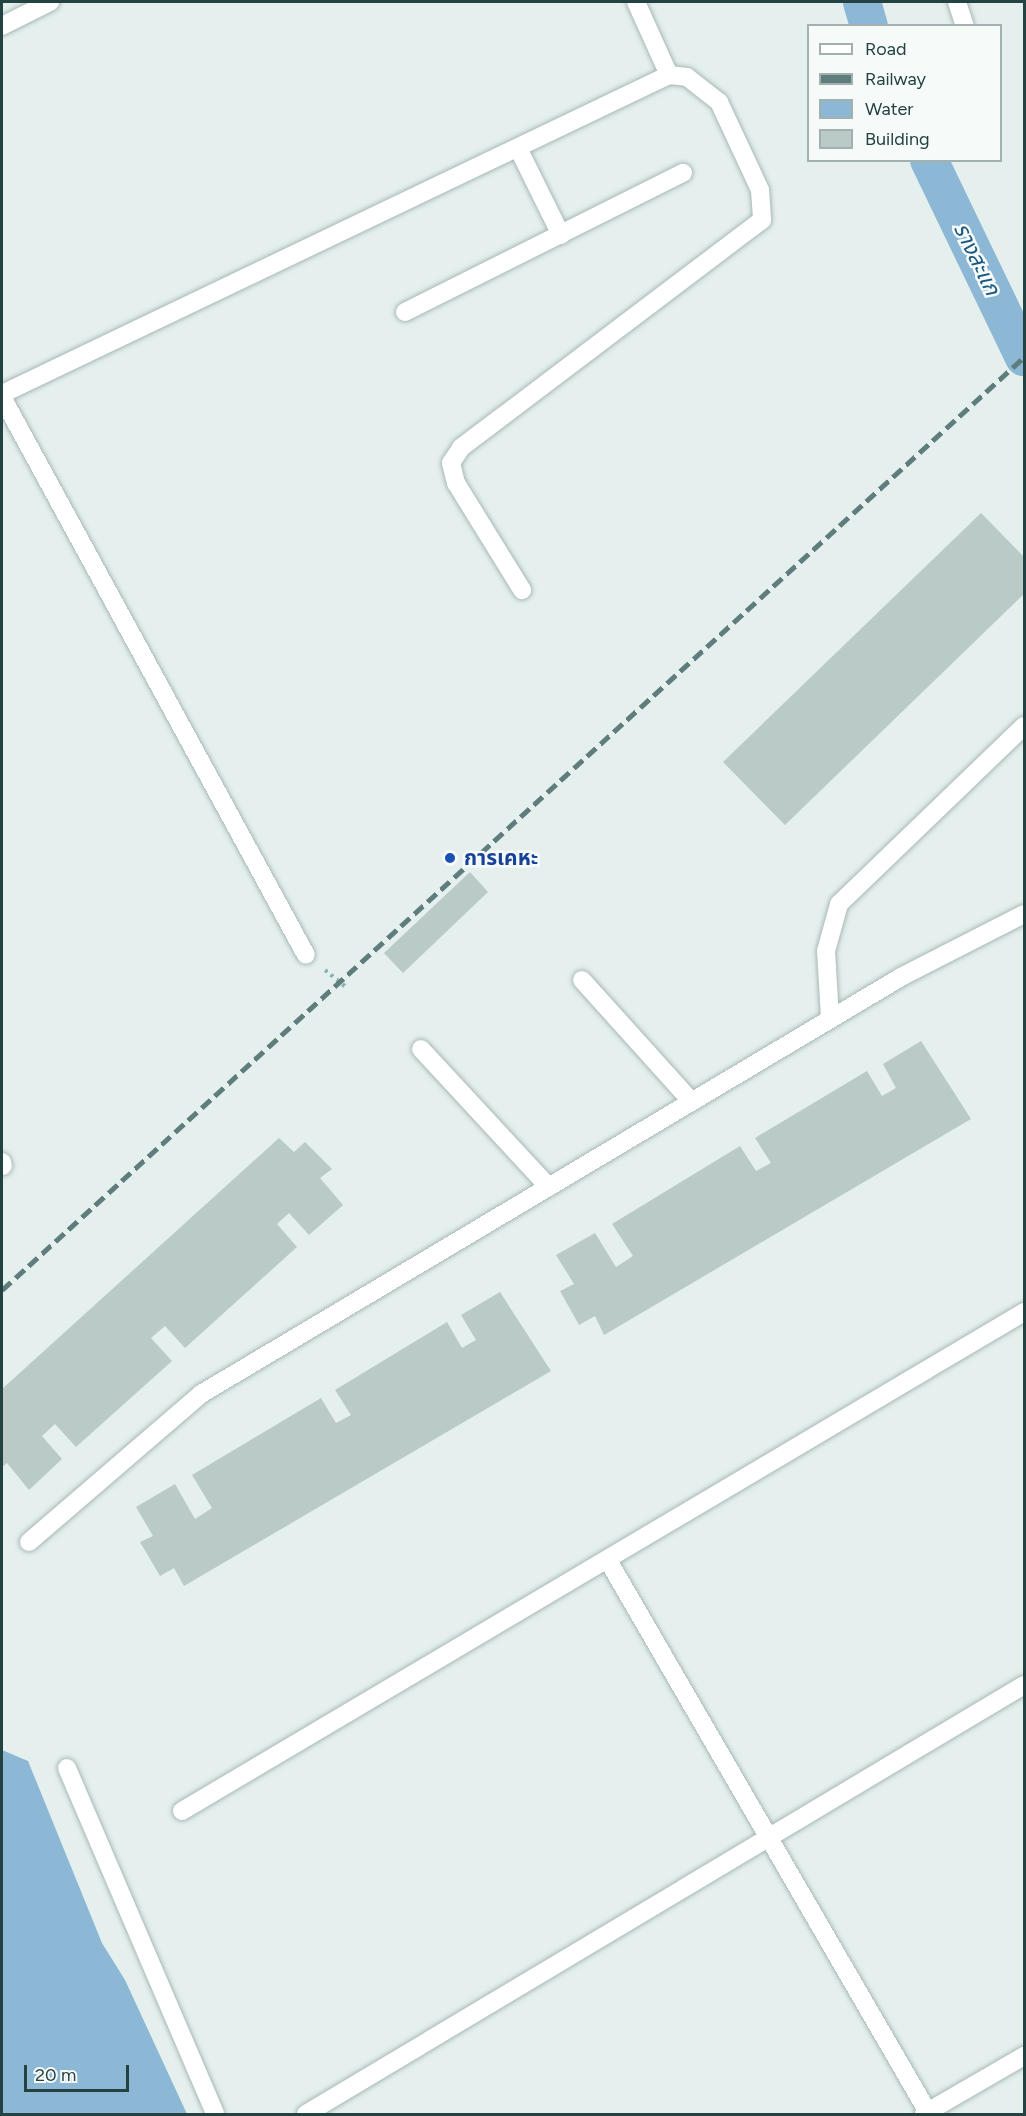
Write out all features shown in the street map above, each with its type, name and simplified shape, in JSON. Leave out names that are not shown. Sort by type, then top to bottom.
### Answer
[{"type":"street","points":[[2,26],[50,2]]},
{"type":"street","points":[[636,2],[669,75]]},
{"type":"street","points":[[957,2],[963,24]]},
{"type":"street","points":[[306,954],[2,395],[669,75],[700,84],[719,102],[760,190],[762,220],[461,448],[451,463],[456,483],[522,590]]},
{"type":"street","points":[[518,148],[561,234]]},
{"type":"street","points":[[405,312],[683,173]]},
{"type":"street","points":[[830,1018],[826,951],[839,904],[1024,726]]},
{"type":"street","points":[[29,1542],[201,1394],[830,1018],[1024,914]]},
{"type":"street","points":[[582,980],[691,1101]]},
{"type":"street","points":[[421,1049],[549,1186]]},
{"type":"street","points":[[182,1811],[609,1562],[1024,1311]]},
{"type":"street","points":[[609,1562],[927,2114],[1024,2056]]},
{"type":"street","points":[[306,2115],[769,1842],[1024,1685]]},
{"type":"street","points":[[68,1768],[215,2115]]},
{"type":"water","points":[[2,1750],[28,1761],[102,1943],[125,1980],[187,2114],[2,2114]]},
{"type":"building","points":[[981,513],[1024,557],[1024,594],[785,825],[723,762]]},
{"type":"building","points":[[470,872],[488,892],[403,973],[384,953]]},
{"type":"building","points":[[921,1041],[971,1119],[604,1335],[595,1316],[579,1325],[560,1291],[574,1284],[556,1255],[595,1233],[616,1267],[633,1256],[612,1224],[740,1146],[756,1171],[771,1163],[755,1138],[867,1071],[882,1096],[896,1088],[883,1064]]},
{"type":"building","points":[[279,1138],[294,1152],[305,1142],[332,1169],[320,1178],[343,1205],[309,1235],[289,1213],[277,1224],[297,1247],[185,1348],[165,1326],[151,1338],[172,1361],[76,1447],[55,1424],[42,1436],[62,1459],[29,1490],[7,1463],[2,1467],[2,1389]]},
{"type":"building","points":[[500,1292],[551,1371],[184,1586],[174,1568],[160,1576],[140,1542],[153,1536],[136,1507],[175,1484],[195,1519],[212,1508],[192,1475],[321,1398],[336,1423],[351,1415],[335,1390],[447,1322],[462,1348],[476,1340],[461,1315]]},
{"type":"waterway","name":"รางสะแก","points":[[862,2],[868,24]]},
{"type":"waterway","name":"รางสะแก","points":[[930,162],[1024,357]]},
{"type":"railway","points":[[2,1290],[1024,357]]},
{"type":"place","name":"การเคหะ","points":[[450,858]]}]
